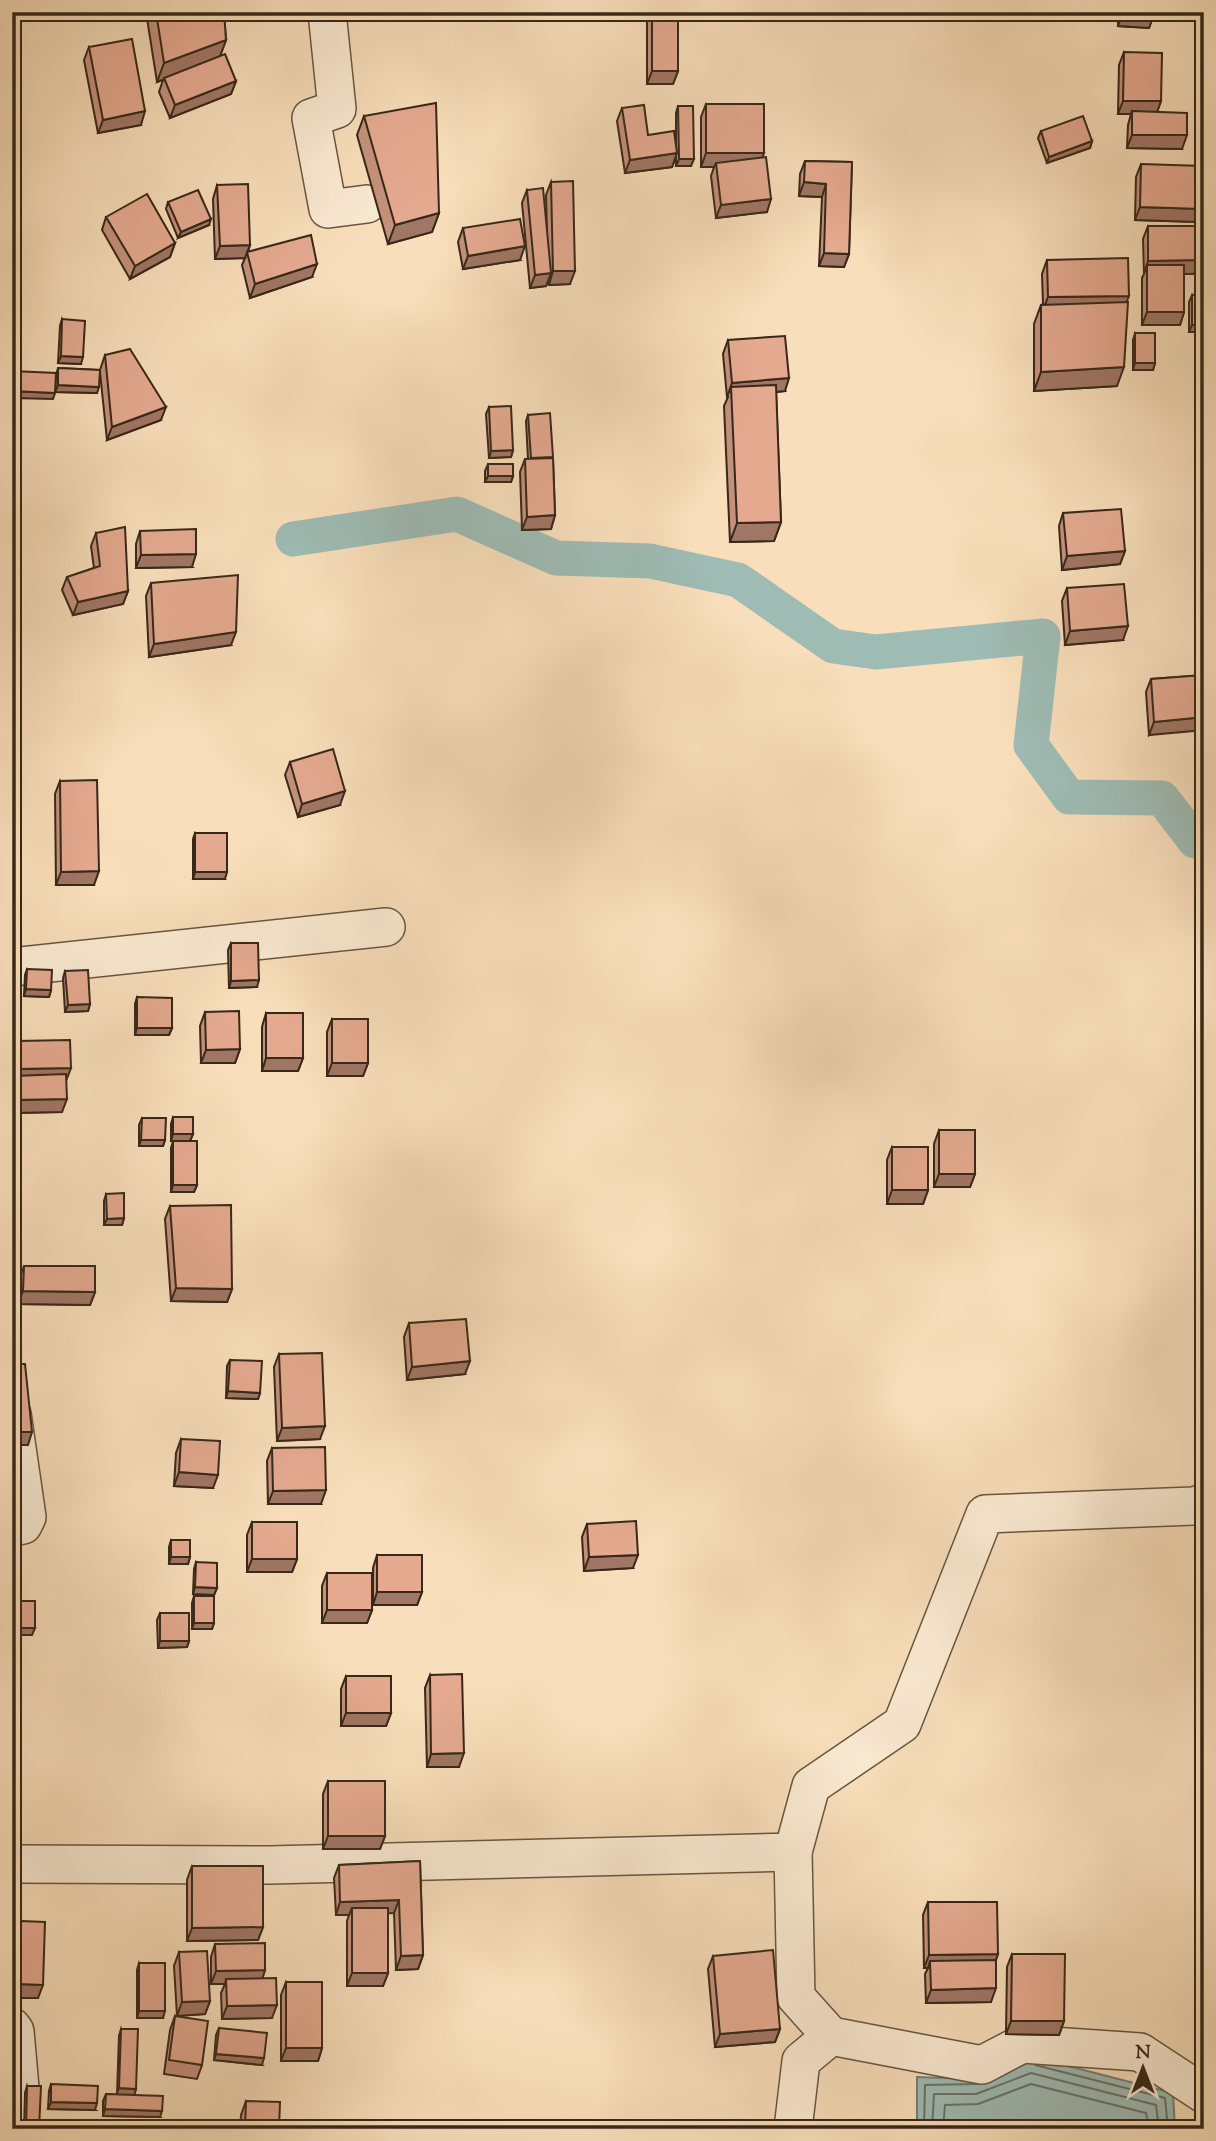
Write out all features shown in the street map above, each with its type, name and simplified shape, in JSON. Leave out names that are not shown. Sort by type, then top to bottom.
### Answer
[{"type":"street","points":[[327,12],[337,109],[311,118],[328,209],[367,204]]},
{"type":"street","points":[[12,967],[386,927]]},
{"type":"street","points":[[12,1414],[27,1517],[23,1525],[12,1527]]},
{"type":"street","points":[[1204,1503],[1194,1506],[985,1514],[902,1724],[811,1786],[793,1852],[796,1997],[831,2036],[982,2065],[1022,2044],[1140,2052],[1204,2094]]},
{"type":"street","points":[[12,1864],[270,1865],[793,1852]]},
{"type":"street","points":[[12,2027],[15,2031],[20,2088],[15,2125]]},
{"type":"street","points":[[793,2129],[801,2062],[831,2036]]},
{"type":"water","points":[[1029,2056],[1173,2093],[1175,2129],[917,2129],[917,2077],[972,2079]]},
{"type":"building","points":[[156,12],[224,12],[226,40],[164,63]]},
{"type":"building","points":[[652,12],[678,12],[678,71],[652,71]]},
{"type":"building","points":[[1154,12],[1154,15],[1123,13]]},
{"type":"building","points":[[132,39],[145,111],[103,120],[89,47]]},
{"type":"building","points":[[1124,52],[1162,53],[1161,101],[1123,101]]},
{"type":"building","points":[[225,54],[236,81],[175,105],[164,78]]},
{"type":"building","points":[[436,103],[439,213],[395,225],[364,116]]},
{"type":"building","points":[[706,104],[764,104],[764,153],[706,153]]},
{"type":"building","points":[[644,105],[648,135],[674,131],[677,153],[630,160],[622,108]]},
{"type":"building","points":[[678,106],[693,106],[694,159],[679,159]]},
{"type":"building","points":[[1132,111],[1187,113],[1187,135],[1132,135]]},
{"type":"building","points":[[1083,116],[1092,141],[1049,157],[1041,131]]},
{"type":"building","points":[[766,157],[771,199],[721,205],[716,163]]},
{"type":"building","points":[[805,161],[852,162],[849,254],[824,253],[826,184],[804,182]]},
{"type":"building","points":[[1141,164],[1203,166],[1202,209],[1140,207]]},
{"type":"building","points":[[573,181],[575,271],[553,271],[551,182]]},
{"type":"building","points":[[248,184],[250,245],[220,246],[217,185]]},
{"type":"building","points":[[543,188],[551,273],[535,275],[527,190]]},
{"type":"building","points":[[198,190],[211,219],[181,232],[168,202]]},
{"type":"building","points":[[147,194],[175,243],[135,266],[106,217]]},
{"type":"building","points":[[520,219],[525,246],[468,256],[463,228]]},
{"type":"building","points":[[1148,226],[1199,226],[1199,260],[1148,261]]},
{"type":"building","points":[[311,235],[317,264],[255,284],[247,252]]},
{"type":"building","points":[[1128,258],[1129,296],[1048,297],[1047,260]]},
{"type":"building","points":[[1147,265],[1184,265],[1184,312],[1147,312]]},
{"type":"building","points":[[1192,295],[1204,295],[1204,325],[1192,325]]},
{"type":"building","points":[[1128,302],[1124,367],[1041,372],[1041,305]]},
{"type":"building","points":[[62,319],[85,321],[83,357],[61,356]]},
{"type":"building","points":[[1135,333],[1155,333],[1155,363],[1135,363]]},
{"type":"building","points":[[785,336],[789,378],[732,383],[728,340]]},
{"type":"building","points":[[130,349],[166,407],[112,427],[105,355]]},
{"type":"building","points":[[58,368],[100,370],[99,387],[58,385]]},
{"type":"building","points":[[12,371],[56,373],[55,393],[12,391]]},
{"type":"building","points":[[776,385],[781,522],[737,523],[731,387]]},
{"type":"building","points":[[511,406],[513,450],[491,451],[489,407]]},
{"type":"building","points":[[550,413],[553,457],[531,458],[528,415]]},
{"type":"building","points":[[553,458],[555,515],[527,517],[525,459]]},
{"type":"building","points":[[488,464],[513,464],[513,476],[488,476]]},
{"type":"building","points":[[1121,509],[1125,551],[1067,556],[1063,513]]},
{"type":"building","points":[[125,527],[128,591],[78,602],[67,577],[100,566],[96,533]]},
{"type":"building","points":[[196,529],[196,554],[141,555],[140,531]]},
{"type":"building","points":[[238,575],[236,632],[154,644],[151,583]]},
{"type":"building","points":[[1124,584],[1128,626],[1070,631],[1067,588]]},
{"type":"building","points":[[17,653],[17,669],[12,669],[12,654]]},
{"type":"building","points":[[1204,675],[1204,717],[1154,722],[1151,679]]},
{"type":"building","points":[[333,749],[345,791],[302,804],[290,762]]},
{"type":"building","points":[[97,780],[99,871],[61,872],[60,781]]},
{"type":"building","points":[[195,833],[227,833],[227,872],[195,872]]},
{"type":"building","points":[[231,943],[258,943],[259,980],[231,981]]},
{"type":"building","points":[[27,969],[52,970],[51,990],[26,989]]},
{"type":"building","points":[[88,970],[90,1004],[68,1005],[65,971]]},
{"type":"building","points":[[137,997],[172,998],[172,1028],[137,1028]]},
{"type":"building","points":[[239,1011],[240,1049],[206,1050],[205,1012]]},
{"type":"building","points":[[266,1013],[303,1013],[303,1058],[266,1058]]},
{"type":"building","points":[[332,1019],[368,1019],[368,1063],[332,1063]]},
{"type":"building","points":[[70,1040],[71,1068],[18,1069],[17,1041]]},
{"type":"building","points":[[66,1074],[67,1099],[13,1100],[13,1076]]},
{"type":"building","points":[[173,1117],[193,1117],[193,1134],[173,1134]]},
{"type":"building","points":[[142,1118],[166,1118],[165,1140],[141,1140]]},
{"type":"building","points":[[939,1130],[975,1130],[975,1174],[939,1174]]},
{"type":"building","points":[[173,1141],[197,1141],[197,1185],[173,1185]]},
{"type":"building","points":[[892,1147],[928,1147],[928,1190],[892,1190]]},
{"type":"building","points":[[124,1193],[124,1218],[107,1219],[106,1194]]},
{"type":"building","points":[[231,1205],[232,1289],[176,1288],[170,1206]]},
{"type":"building","points":[[24,1266],[95,1266],[95,1292],[23,1291]]},
{"type":"building","points":[[466,1319],[470,1361],[412,1367],[409,1323]]},
{"type":"building","points":[[322,1353],[325,1426],[282,1428],[279,1354]]},
{"type":"building","points":[[230,1360],[262,1361],[260,1393],[228,1391]]},
{"type":"building","points":[[12,1364],[25,1364],[32,1432],[12,1432]]},
{"type":"building","points":[[181,1439],[220,1441],[218,1475],[179,1472]]},
{"type":"building","points":[[325,1447],[326,1490],[273,1491],[272,1448]]},
{"type":"building","points":[[636,1521],[638,1555],[589,1557],[587,1524]]},
{"type":"building","points":[[252,1522],[297,1522],[297,1559],[252,1559]]},
{"type":"building","points":[[171,1540],[190,1540],[190,1557],[171,1557]]},
{"type":"building","points":[[377,1555],[422,1555],[422,1592],[377,1592]]},
{"type":"building","points":[[196,1562],[217,1563],[217,1588],[195,1587]]},
{"type":"building","points":[[327,1573],[372,1573],[372,1610],[327,1610]]},
{"type":"building","points":[[194,1596],[214,1596],[214,1623],[194,1623]]},
{"type":"building","points":[[12,1601],[35,1601],[35,1628],[12,1628]]},
{"type":"building","points":[[160,1613],[189,1613],[189,1641],[160,1641]]},
{"type":"building","points":[[462,1674],[464,1753],[431,1754],[430,1675]]},
{"type":"building","points":[[346,1676],[391,1676],[391,1713],[346,1713]]},
{"type":"building","points":[[328,1781],[385,1781],[385,1836],[328,1836]]},
{"type":"building","points":[[420,1861],[423,1955],[401,1956],[399,1900],[340,1902],[339,1865]]},
{"type":"building","points":[[192,1866],[263,1866],[263,1927],[192,1928]]},
{"type":"building","points":[[928,1902],[997,1902],[998,1954],[929,1955]]},
{"type":"building","points":[[352,1908],[388,1908],[388,1973],[352,1973]]},
{"type":"building","points":[[21,1921],[45,1922],[43,1985],[19,1984]]},
{"type":"building","points":[[265,1943],[265,1970],[216,1971],[215,1944]]},
{"type":"building","points":[[773,1950],[780,2029],[720,2034],[713,1956]]},
{"type":"building","points":[[207,1951],[210,2001],[182,2002],[179,1952]]},
{"type":"building","points":[[1012,1954],[1065,1954],[1064,2021],[1011,2021]]},
{"type":"building","points":[[996,1960],[996,1988],[931,1990],[930,1961]]},
{"type":"building","points":[[139,1963],[165,1963],[165,2011],[139,2011]]},
{"type":"building","points":[[276,1978],[277,2005],[227,2006],[226,1979]]},
{"type":"building","points":[[286,1982],[322,1982],[322,2048],[286,2048]]},
{"type":"building","points":[[175,2016],[208,2021],[202,2065],[169,2060]]},
{"type":"building","points":[[219,2028],[267,2033],[264,2058],[216,2054]]},
{"type":"building","points":[[121,2029],[138,2029],[136,2089],[119,2088]]},
{"type":"building","points":[[12,2060],[14,2099],[12,2099]]},
{"type":"building","points":[[51,2084],[98,2086],[97,2103],[51,2102]]},
{"type":"building","points":[[27,2086],[41,2086],[39,2129],[26,2129]]},
{"type":"building","points":[[106,2094],[163,2096],[162,2111],[105,2109]]},
{"type":"building","points":[[246,2101],[280,2102],[279,2129],[245,2129]]},
{"type":"building","points":[[131,2121],[169,2122],[169,2129],[131,2129]]},
{"type":"waterway","points":[[293,539],[457,514],[556,558],[650,561],[738,580],[833,646],[876,652],[1043,636],[1031,745],[1069,797],[1162,798],[1195,841],[1204,843]]}]
